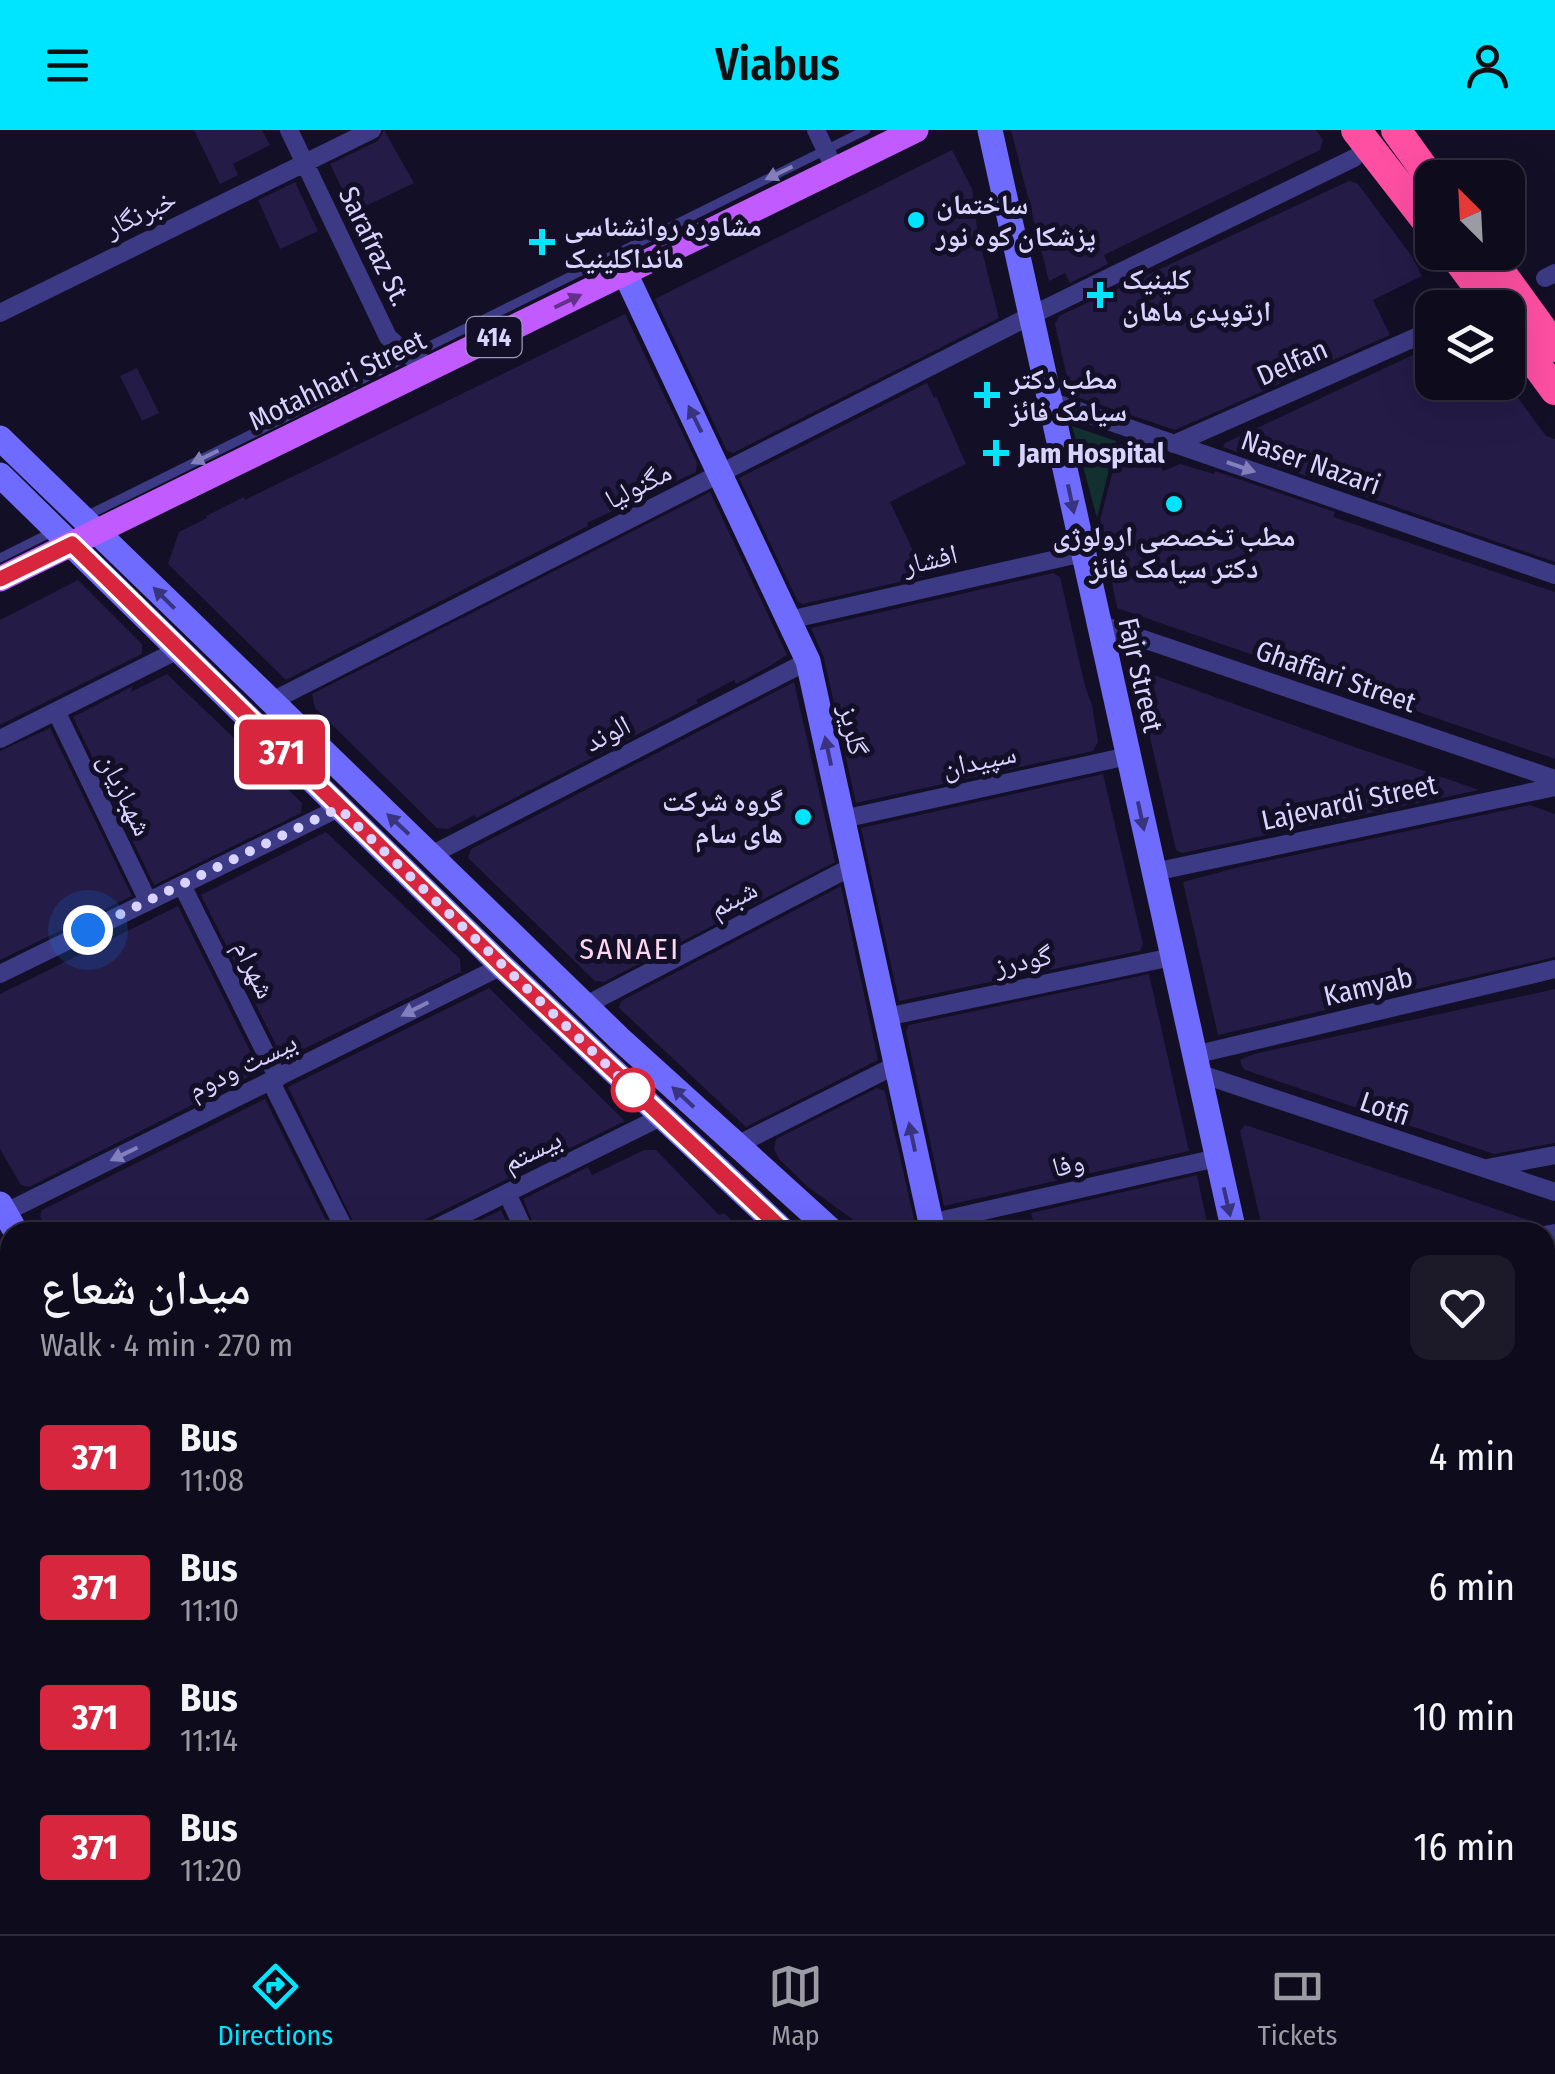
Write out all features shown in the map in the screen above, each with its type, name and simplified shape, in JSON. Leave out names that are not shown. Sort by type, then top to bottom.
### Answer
[{"type":"highway","points":[[1396,130],[1418,160]]},
{"type":"highway","points":[[1355,144],[1415,209]]},
{"type":"highway","points":[[1499,270],[1555,347]]},
{"type":"highway","points":[[1525,349],[1555,390]]},
{"type":"main road","name":"Motahhari Street","points":[[0,579],[64,537],[421,362],[625,272],[831,160],[916,130]]},
{"type":"main road","name":"Fajr Street","points":[[990,130],[1232,1222]]},
{"type":"main road","name":"گلریز","points":[[625,272],[808,661],[931,1222]]},
{"type":"main road","points":[[0,438],[586,1006],[734,1146],[821,1222]]},
{"type":"main road","points":[[0,476],[502,966],[775,1222]]},
{"type":"street","name":"Sarafraz St.","points":[[289,130],[382,325],[398,348],[421,362]]},
{"type":"street","name":"خبرنگار","points":[[0,313],[372,130]]},
{"type":"street","points":[[816,130],[831,160]]},
{"type":"street","name":"مگنولیا","points":[[270,702],[1030,316],[1355,144]]},
{"type":"street","name":"Delfan","points":[[1174,444],[1415,338]]},
{"type":"street","name":"Naser Nazari","points":[[1050,401],[1555,575]]},
{"type":"street","name":"افشار","points":[[789,620],[1083,553]]},
{"type":"street","name":"Ghaffari Street","points":[[1099,624],[1555,783]]},
{"type":"street","points":[[0,740],[178,650]]},
{"type":"street","name":"الوند","points":[[431,855],[808,661]]},
{"type":"street","name":"شهبازیان","points":[[56,712],[148,902]]},
{"type":"street","name":"سپیدان","points":[[843,818],[1128,756]]},
{"type":"street","name":"Lajevardi Street","points":[[1154,872],[1555,783]]},
{"type":"street","points":[[0,974],[339,808]]},
{"type":"street","name":"شبنم","points":[[586,1006],[853,866]]},
{"type":"street","name":"شهرام","points":[[182,884],[341,1222]]},
{"type":"street","name":"گودرز","points":[[886,1017],[1172,957]]},
{"type":"street","name":"بیست ودوم","points":[[5,1216],[502,966]]},
{"type":"street","name":"Kamyab","points":[[1196,1064],[1555,970]]},
{"type":"street","name":"Lotfi","points":[[1196,1064],[1481,1170],[1555,1192]]},
{"type":"street","points":[[734,1146],[896,1066]]},
{"type":"street","name":"بیستم","points":[[449,1222],[661,1117]]},
{"type":"street","points":[[1481,1170],[1555,1155]]},
{"type":"street","name":"وفا","points":[[956,1222],[1217,1158]]},
{"type":"street","points":[[507,1194],[520,1222]]},
{"type":"lane","points":[[421,362],[831,160],[866,130]]},
{"type":"lane","points":[[0,558],[64,537]]},
{"type":"green space","points":[[1072,426],[1116,441],[1097,518]]},
{"type":"building","points":[[194,130],[262,130],[270,145],[233,164],[238,175],[220,184]]},
{"type":"building","points":[[384,130],[414,183],[353,212],[330,164],[378,141]]},
{"type":"building","points":[[1011,130],[1316,130],[1323,140],[1320,150],[1104,255],[1108,264],[1070,283],[1065,273],[1049,281]]},
{"type":"building","points":[[952,150],[972,189],[978,235],[999,318],[733,453],[727,451],[655,299]]},
{"type":"building","points":[[1349,181],[1358,184],[1422,276],[1373,300],[1390,335],[1175,430],[1071,395],[1055,324],[1059,316]]},
{"type":"building","points":[[295,182],[318,231],[280,249],[258,200]]},
{"type":"building","points":[[625,314],[697,463],[696,472],[587,523],[588,526],[286,680],[168,564],[179,532],[206,516]]},
{"type":"building","points":[[1415,354],[1415,400],[1520,400],[1546,436],[1555,439],[1555,562],[1223,447]]},
{"type":"building","points":[[137,368],[159,413],[142,421],[120,376]]},
{"type":"building","points":[[927,383],[966,464],[890,502],[925,576],[798,602],[739,478]]},
{"type":"building","points":[[1120,444],[1156,456],[1163,471],[1180,464],[1214,474],[1215,471],[1335,512],[1333,517],[1555,592],[1555,759],[1117,608],[1100,520]]},
{"type":"building","points":[[710,492],[787,655],[768,667],[736,684],[734,680],[696,700],[698,703],[448,829],[437,828],[315,708],[312,694]]},
{"type":"building","points":[[1053,573],[1060,577],[1092,705],[1098,742],[1093,751],[856,803],[824,658],[811,628]]},
{"type":"building","points":[[78,580],[142,644],[142,654],[0,725],[0,620]]},
{"type":"building","points":[[167,674],[302,803],[301,813],[154,885],[73,717],[133,686],[131,692]]},
{"type":"building","points":[[1151,674],[1479,790],[1182,853],[1176,850],[1136,677]]},
{"type":"building","points":[[794,682],[835,862],[604,982],[595,981],[468,858],[471,849]]},
{"type":"building","points":[[50,728],[132,896],[0,960],[0,751]]},
{"type":"building","points":[[1103,774],[1143,944],[1140,951],[899,1001],[861,828]]},
{"type":"building","points":[[1530,805],[1555,814],[1555,957],[1218,1035],[1183,882]]},
{"type":"building","points":[[326,832],[460,959],[461,972],[283,1059],[201,895]]},
{"type":"building","points":[[841,886],[878,1060],[746,1127],[619,1008],[621,1001]]},
{"type":"building","points":[[178,906],[260,1071],[29,1187],[21,1185],[0,1149],[0,994]]},
{"type":"building","points":[[1149,974],[1189,1151],[944,1206],[906,1031],[909,1025]]},
{"type":"building","points":[[489,988],[625,1121],[421,1222],[353,1222],[288,1087]]},
{"type":"building","points":[[1555,989],[1555,1143],[1494,1154],[1245,1070],[1240,1060],[1254,1054]]},
{"type":"building","points":[[877,1088],[885,1091],[914,1219],[856,1222],[808,1187],[779,1159],[774,1149],[776,1139]]},
{"type":"building","points":[[265,1099],[327,1222],[43,1222],[42,1210]]},
{"type":"building","points":[[1245,1125],[1534,1222],[1261,1222],[1240,1131]]},
{"type":"building","points":[[644,1150],[656,1150],[719,1215],[724,1213],[733,1222],[533,1222],[523,1199],[588,1167],[592,1175]]},
{"type":"building","points":[[1197,1175],[1207,1222],[1033,1222],[1031,1213]]},
{"type":"building","points":[[501,1210],[506,1222],[476,1222]]},
{"type":"bus line","name":"371","points":[[0,579],[72,544],[502,966],[774,1222]]},
{"type":"place","name":"ساختمان پزشکان کوه نور","points":[[916,220]]},
{"type":"place","name":"مشاوره روانشناسی مانداکلینیک","points":[[542,242]]},
{"type":"place","name":"کلینیک ارتوپدی ماهان","points":[[1100,295]]},
{"type":"place","name":"مطب دکتر سیامک فائز","points":[[987,395]]},
{"type":"place","name":"Jam Hospital","points":[[996,453]]},
{"type":"place","name":"مطب تخصصی ارولوژی دکتر سیامک فائز","points":[[1174,504]]},
{"type":"place","name":"گروه شرکت های سام","points":[[803,817]]},
{"type":"district","name":"SANAEI","points":[[630,949]]},
{"type":"route","points":[[88,930],[339,808],[640,1097],[633,1090]]}]
